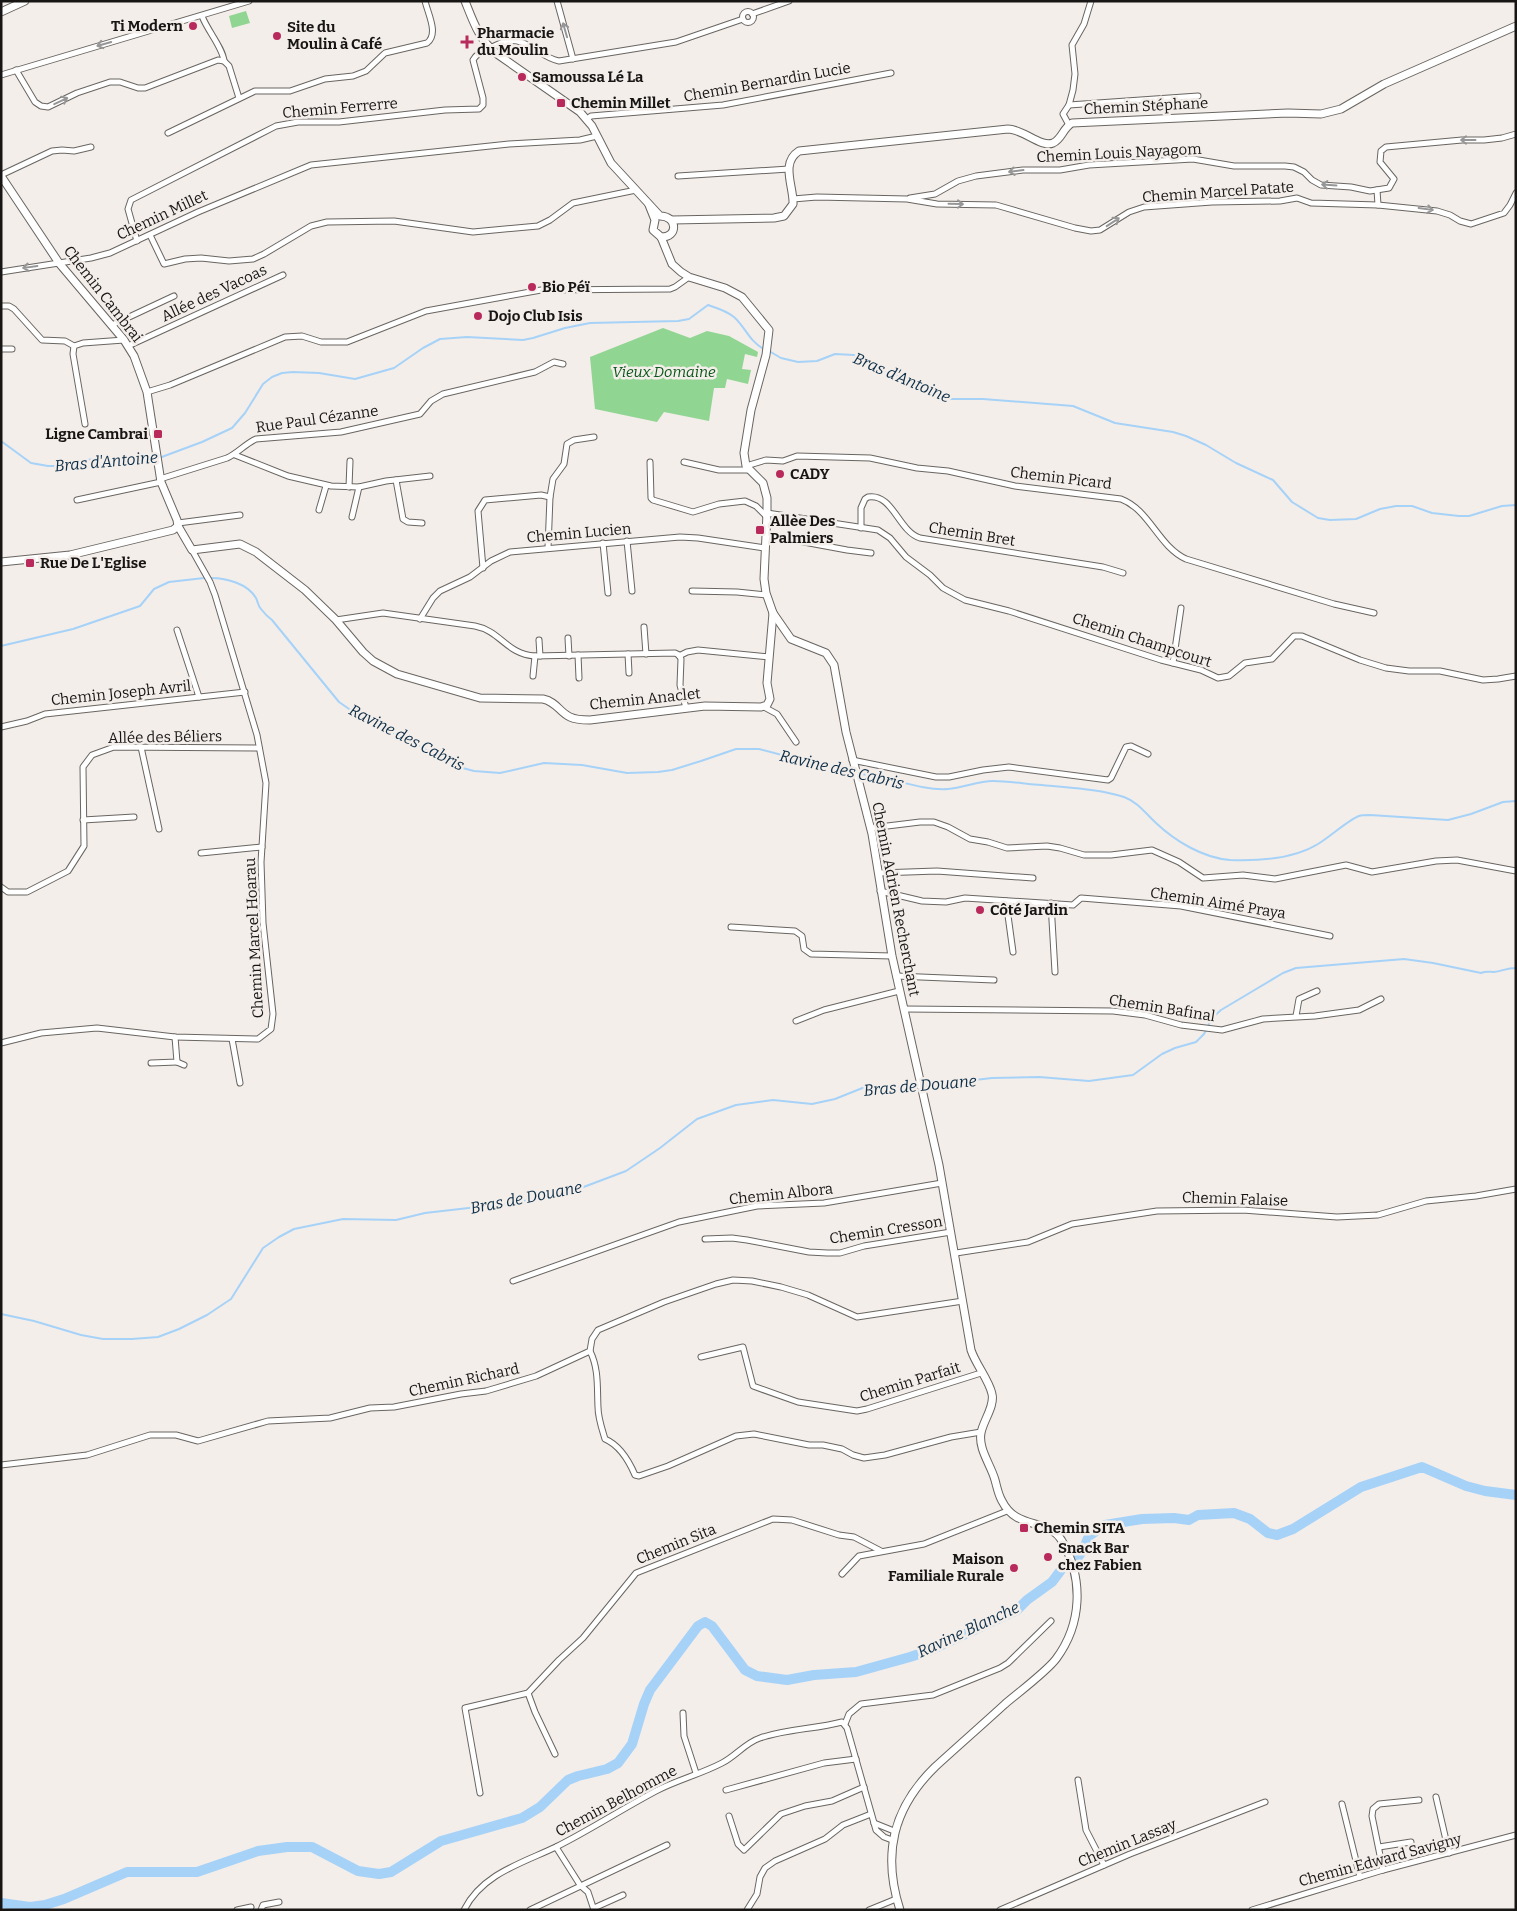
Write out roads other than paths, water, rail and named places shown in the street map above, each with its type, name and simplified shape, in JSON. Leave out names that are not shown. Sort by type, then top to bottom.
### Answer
[{"type":"main road","points":[[1,12],[25,1]]},
{"type":"main road","points":[[465,1],[481,38],[489,48],[580,112],[587,119],[611,164],[636,190],[658,218]]},
{"type":"main road","name":"Chemin Stéphane","points":[[789,169],[790,160],[799,152],[1008,129],[1020,131],[1042,143],[1048,144],[1057,140],[1069,125],[1332,112],[1349,105],[1384,84],[1516,26]]},
{"type":"main road","points":[[673,223],[714,218],[774,218],[784,216],[793,204],[794,199],[789,169]]},
{"type":"main road","name":"Chemin Cambrai","points":[[1,176],[59,263],[112,325],[134,356],[147,392],[161,480],[178,525],[192,550]]},
{"type":"main road","points":[[658,218],[667,216],[673,223]]},
{"type":"main road","points":[[658,218],[653,230],[664,237]]},
{"type":"main road","points":[[664,237],[671,234],[673,223]]},
{"type":"main road","points":[[664,237],[672,264],[688,276],[725,288],[742,297],[769,330],[766,355],[751,410],[744,453],[748,468]]},
{"type":"main road","name":"Chemin Adrien Recherchant","points":[[748,468],[765,489],[767,515],[764,579],[773,612],[790,640],[823,651],[834,665],[857,781],[871,828],[892,956],[956,1253],[971,1350],[989,1386],[992,1398],[981,1432],[982,1447],[1007,1511]]},
{"type":"main road","points":[[1,562],[70,555],[173,530],[178,525]]},
{"type":"main road","name":"Chemin Anaclet","points":[[192,550],[233,544],[246,546],[305,590],[336,620],[363,652],[384,668],[397,674],[465,694],[491,699],[543,699],[555,704],[567,716],[580,720],[686,708],[764,707]]},
{"type":"main road","points":[[764,707],[770,699],[767,683],[773,612]]},
{"type":"main road","points":[[900,1910],[896,1899],[890,1861],[894,1832],[906,1804],[926,1775],[1055,1660],[1072,1632],[1078,1599],[1076,1579],[1065,1547],[1058,1536],[1051,1530],[1016,1518],[1007,1511]]},
{"type":"street","points":[[1,75],[249,1]]},
{"type":"street","points":[[168,133],[239,98],[260,90],[290,91],[325,79],[352,76],[366,71],[385,53],[427,43],[433,32],[425,1]]},
{"type":"street","points":[[557,1],[573,59]]},
{"type":"street","points":[[489,48],[505,41],[516,41],[552,59],[573,59],[676,42],[743,19],[746,22],[751,22],[752,14],[789,1]]},
{"type":"street","points":[[1069,125],[1063,114],[1069,105],[1074,74],[1072,44],[1084,24],[1091,1]]},
{"type":"street","points":[[202,16],[224,56],[224,61]]},
{"type":"street","name":"Chemin Ferrerre","points":[[137,241],[128,209],[131,200],[276,126],[298,122],[339,122],[445,110],[480,109],[483,105],[483,98],[472,60],[476,54],[489,48]]},
{"type":"street","points":[[16,70],[35,102],[43,107],[48,107],[77,93],[110,82],[117,81],[141,88],[218,60],[224,61],[229,66],[239,98]]},
{"type":"street","name":"Chemin Bernardin Lucie","points":[[587,119],[591,116],[656,112],[740,102],[891,73]]},
{"type":"street","points":[[1069,105],[1198,96]]},
{"type":"street","points":[[1378,205],[1377,190],[1389,188],[1394,179],[1380,162],[1381,151],[1386,147],[1462,140],[1484,140],[1516,134]]},
{"type":"street","name":"Chemin Millet","points":[[1,272],[100,256],[198,212],[311,165],[510,144],[580,140],[597,136]]},
{"type":"street","points":[[1,176],[52,151],[74,152],[91,147]]},
{"type":"street","name":"Chemin Louis Nayagom","points":[[907,198],[935,194],[958,181],[976,176],[1023,170],[1060,170],[1089,165],[1193,160],[1234,166],[1294,167],[1321,185],[1377,190]]},
{"type":"street","points":[[678,176],[789,169]]},
{"type":"street","points":[[150,235],[164,264],[185,259],[201,258],[234,261],[259,257],[304,229],[318,223],[394,221],[483,232],[538,226],[550,220],[573,202],[636,190]]},
{"type":"street","name":"Chemin Marcel Patate","points":[[794,199],[817,197],[907,198],[937,204],[996,206],[1091,231],[1100,230],[1129,212],[1144,207],[1212,202],[1280,201],[1296,198],[1310,203],[1378,205],[1437,211],[1471,224],[1504,213],[1516,193]]},
{"type":"street","name":"Allée des Vacoas","points":[[126,343],[283,275]]},
{"type":"street","points":[[147,392],[170,385],[285,337],[302,336],[321,342],[348,342],[426,310],[541,290],[670,289],[688,276]]},
{"type":"street","points":[[112,325],[174,296]]},
{"type":"street","points":[[1,306],[9,306],[14,309],[42,340],[65,341],[74,346],[84,343],[126,343]]},
{"type":"street","points":[[74,346],[73,354],[85,424]]},
{"type":"street","points":[[1,349],[12,349]]},
{"type":"street","name":"Rue Paul Cézanne","points":[[77,500],[161,480],[235,455],[256,439],[341,432],[420,414],[431,401],[443,394],[535,372],[554,362],[563,364]]},
{"type":"street","points":[[548,548],[550,497],[553,479],[564,464],[568,444],[574,440],[594,438]]},
{"type":"street","points":[[235,455],[288,476],[326,486],[359,487],[430,476]]},
{"type":"street","name":"Chemin Picard","points":[[684,462],[719,470],[748,468],[766,460],[783,461],[797,456],[870,458],[917,468],[948,471],[1016,486],[1121,499],[1133,505],[1168,547],[1186,559],[1334,604],[1374,613]]},
{"type":"street","points":[[349,487],[350,461]]},
{"type":"street","points":[[650,462],[653,500],[693,512],[719,504],[745,501],[756,506],[767,515]]},
{"type":"street","points":[[396,480],[402,519],[408,522],[422,523]]},
{"type":"street","points":[[319,510],[326,486]]},
{"type":"street","points":[[352,517],[359,487]]},
{"type":"street","points":[[483,568],[478,511],[482,503],[485,500],[541,495],[550,497]]},
{"type":"street","name":"Chemin Bret","points":[[861,528],[863,503],[868,497],[876,497],[888,505],[907,531],[920,538],[1103,567],[1123,573]]},
{"type":"street","points":[[178,525],[240,515]]},
{"type":"street","name":"Chemin Champcourt","points":[[767,515],[878,530],[890,538],[906,557],[930,575],[943,588],[965,600],[1009,611],[1173,663],[1201,670],[1218,678],[1234,673],[1245,663],[1272,659],[1294,636],[1302,636],[1360,660],[1386,668],[1409,671],[1440,671],[1483,680],[1498,680],[1516,676]]},
{"type":"street","points":[[766,535],[871,553]]},
{"type":"street","name":"Chemin Lucien","points":[[420,619],[433,598],[440,591],[510,552],[680,537],[765,548]]},
{"type":"street","points":[[628,541],[632,591]]},
{"type":"street","points":[[603,543],[608,593]]},
{"type":"street","name":"Chemin Cambrai","points":[[192,550],[208,579]]},
{"type":"street","name":"Chemin Marcel Hoarau","points":[[1,1042],[41,1033],[98,1028],[176,1037],[258,1039],[271,1029],[273,1014],[263,923],[262,847],[266,783],[244,692],[208,579]]},
{"type":"street","points":[[692,591],[767,595]]},
{"type":"street","points":[[1173,663],[1181,608]]},
{"type":"street","points":[[336,620],[383,614],[482,628],[495,634],[518,653],[538,656],[670,653],[680,656],[698,650],[769,656]]},
{"type":"street","points":[[644,628],[646,654]]},
{"type":"street","points":[[177,630],[198,697]]},
{"type":"street","points":[[568,638],[569,656]]},
{"type":"street","points":[[533,676],[538,656],[539,640]]},
{"type":"street","points":[[628,654],[628,673]]},
{"type":"street","points":[[578,655],[579,678]]},
{"type":"street","points":[[680,656],[682,663],[680,685],[686,708]]},
{"type":"street","name":"Chemin Joseph Avril","points":[[1,727],[27,721],[45,714],[244,692]]},
{"type":"street","points":[[764,707],[777,714],[796,742]]},
{"type":"street","points":[[853,762],[936,777],[949,777],[1009,767],[1108,780],[1111,778],[1126,748],[1131,746],[1148,754]]},
{"type":"street","name":"Allée des Béliers","points":[[1,887],[8,892],[27,892],[68,871],[84,846],[83,767],[87,760],[98,752],[114,747],[259,748]]},
{"type":"street","points":[[141,747],[159,829]]},
{"type":"street","points":[[83,820],[134,817]]},
{"type":"street","points":[[871,828],[934,822],[970,839],[1006,848],[1047,846],[1084,856],[1152,850],[1179,862],[1203,878],[1243,875],[1275,879],[1346,865],[1372,872],[1436,861],[1457,860],[1516,871]]},
{"type":"street","points":[[201,853],[262,847]]},
{"type":"street","points":[[879,873],[936,871],[1033,878]]},
{"type":"street","name":"Chemin Aimé Praya","points":[[880,891],[922,901],[946,902],[964,898],[1073,905],[1081,898],[1181,906],[1330,936]]},
{"type":"street","points":[[1006,901],[1013,952]]},
{"type":"street","points":[[1051,903],[1055,972]]},
{"type":"street","points":[[731,927],[795,931],[802,936],[804,949],[811,954],[892,956]]},
{"type":"street","points":[[896,976],[994,980]]},
{"type":"street","points":[[796,1021],[824,1010],[899,991]]},
{"type":"street","points":[[1296,1016],[1299,999],[1317,991]]},
{"type":"street","name":"Chemin Bafinal","points":[[904,1009],[1113,1011],[1145,1015],[1174,1024],[1212,1030],[1231,1028],[1258,1020],[1360,1010],[1381,999]]},
{"type":"street","points":[[176,1037],[177,1062]]},
{"type":"street","points":[[232,1039],[240,1083]]},
{"type":"street","points":[[151,1063],[177,1062],[184,1065]]},
{"type":"street","name":"Chemin Albora","points":[[513,1281],[679,1222],[757,1206],[824,1203],[942,1183]]},
{"type":"street","name":"Chemin Falaise","points":[[956,1253],[1028,1242],[1072,1224],[1157,1211],[1243,1210],[1337,1217],[1378,1215],[1426,1201],[1476,1196],[1516,1189]]},
{"type":"street","name":"Chemin Cresson","points":[[705,1239],[732,1238],[809,1252],[840,1253],[864,1246],[951,1232]]},
{"type":"street","points":[[963,1300],[857,1317],[808,1295],[752,1281],[733,1280],[664,1302],[598,1330],[592,1339],[590,1351],[597,1377],[598,1409],[605,1439],[612,1442],[622,1453],[635,1475],[639,1476],[668,1466],[736,1436],[754,1434],[809,1445],[842,1448],[853,1455],[864,1458],[885,1455],[951,1437],[981,1432]]},
{"type":"street","name":"Chemin Parfait","points":[[701,1357],[743,1347],[753,1386],[798,1402],[857,1411],[981,1373]]},
{"type":"street","name":"Chemin Richard","points":[[1,1465],[87,1455],[150,1435],[176,1435],[198,1441],[268,1420],[330,1418],[370,1408],[394,1407],[486,1391],[536,1376],[590,1351]]},
{"type":"street","points":[[842,1574],[859,1556],[924,1544],[1007,1511]]},
{"type":"street","name":"Chemin Sita","points":[[528,1693],[583,1638],[636,1573],[644,1569],[773,1518],[792,1520],[839,1535],[854,1536],[881,1551]]},
{"type":"street","points":[[892,1840],[879,1833],[874,1823],[846,1726],[849,1714],[862,1704],[933,1695],[1000,1668],[1008,1663],[1051,1621]]},
{"type":"street","points":[[480,1793],[465,1708],[528,1693],[555,1754]]},
{"type":"street","points":[[683,1712],[684,1736],[696,1773]]},
{"type":"street","name":"Chemin Belhomme","points":[[464,1910],[473,1895],[488,1881],[525,1860],[556,1847],[658,1790],[722,1764],[745,1746],[760,1738],[831,1726],[842,1722],[846,1726]]},
{"type":"street","points":[[726,1790],[824,1762],[856,1759]]},
{"type":"street","points":[[1078,1780],[1086,1830],[1104,1865]]},
{"type":"street","points":[[729,1816],[738,1844],[744,1850],[781,1814],[805,1806],[832,1801],[864,1787]]},
{"type":"street","points":[[1436,1797],[1449,1853]]},
{"type":"street","points":[[1383,1870],[1372,1816],[1373,1808],[1379,1804],[1418,1800]]},
{"type":"street","name":"Chemin Lassay","points":[[1000,1910],[1104,1865],[1265,1802]]},
{"type":"street","points":[[1342,1804],[1360,1877]]},
{"type":"street","points":[[747,1910],[757,1894],[760,1878],[765,1868],[775,1861],[825,1839],[843,1826],[871,1814]]},
{"type":"street","points":[[874,1823],[894,1832]]},
{"type":"street","name":"Chemin Edward Savigny","points":[[1252,1910],[1383,1870],[1516,1835]]},
{"type":"street","points":[[1379,1846],[1411,1842]]},
{"type":"street","points":[[530,1910],[668,1845]]},
{"type":"street","points":[[556,1847],[580,1885],[588,1892],[594,1909],[622,1895]]},
{"type":"street","points":[[869,1910],[896,1899]]},
{"type":"street","points":[[262,1910],[262,1905],[279,1902]]},
{"type":"street","points":[[237,1910],[251,1907]]},
{"type":"waterway","name":"Bras d'Antoine","points":[[159,458],[202,442],[232,428],[245,413],[263,384],[272,377],[282,373],[293,372],[319,373],[355,379],[394,368],[440,339],[467,337],[523,340],[590,323],[678,321],[689,319],[708,305],[725,311],[734,317],[754,342],[765,350]]},
{"type":"waterway","name":"Bras d'Antoine","points":[[769,351],[781,358],[798,362],[817,361],[835,354],[854,355],[877,369],[911,380],[951,399],[983,399],[1073,406],[1115,423],[1173,432],[1206,445],[1236,463],[1273,480],[1292,502],[1318,518],[1330,520],[1356,519],[1380,509],[1396,506],[1412,506],[1432,513],[1469,516],[1502,506],[1516,505]]},
{"type":"waterway","name":"Bras d'Antoine","points":[[1,441],[31,463],[48,466],[67,466],[85,460],[97,459],[120,463],[155,459]]},
{"type":"waterway","name":"Ravine des Cabris","points":[[1,646],[73,629],[140,606],[154,589],[169,582],[204,578]]},
{"type":"waterway","name":"Ravine des Cabris","points":[[211,578],[224,579],[248,589],[256,598],[260,608],[339,702],[352,711],[459,767],[474,771],[500,773],[544,763],[582,765],[627,773],[658,772],[672,770],[736,749],[759,749],[854,774]]},
{"type":"waterway","name":"Ravine des Cabris","points":[[859,774],[937,789],[948,789],[987,781],[999,781],[1114,794],[1134,802],[1164,830],[1190,848],[1210,856],[1230,860],[1276,858],[1298,853],[1318,844],[1360,816],[1448,820],[1503,802],[1516,801]]},
{"type":"waterway","name":"Bras de Douane","points":[[924,1086],[992,1078],[1039,1077],[1089,1081],[1133,1075],[1162,1054],[1196,1042],[1204,1034],[1212,1018],[1221,1010],[1283,973],[1296,968],[1404,959],[1481,973],[1516,968]]},
{"type":"waterway","name":"Bras de Douane","points":[[1,1314],[103,1339],[158,1337],[207,1315],[231,1299],[263,1248],[294,1229],[343,1219],[396,1220],[425,1213],[512,1203],[553,1196],[573,1191],[626,1171],[660,1148],[697,1119],[736,1105],[773,1100],[812,1104],[835,1099],[865,1087],[920,1087]]},
{"type":"waterway","name":"Ravine Blanche","points":[[1,1903],[30,1907],[45,1905],[64,1899],[127,1872],[197,1872],[258,1851],[287,1847],[312,1847],[358,1871],[379,1874],[391,1872],[441,1841],[522,1818],[540,1807],[568,1780],[607,1769],[618,1763],[632,1744],[650,1690],[698,1626],[705,1622],[712,1626],[745,1670],[757,1676],[787,1680],[814,1675],[856,1672],[931,1650],[1017,1610],[1027,1600],[1052,1582],[1064,1566],[1076,1560],[1089,1536],[1105,1525],[1142,1519],[1174,1518],[1189,1520],[1198,1515],[1234,1513],[1250,1519],[1268,1533],[1277,1535],[1293,1529],[1361,1487],[1422,1467],[1466,1486],[1485,1491],[1516,1495]]},
{"type":"place","name":"Ti Modern","points":[[193,26]]},
{"type":"place","name":"Site du Moulin à Café","points":[[277,36]]},
{"type":"place","name":"Pharmacie du Moulin","points":[[467,42]]},
{"type":"place","name":"Samoussa Lé La","points":[[522,77]]},
{"type":"place","name":"Chemin Millet","points":[[561,103]]},
{"type":"place","name":"Bio Péï","points":[[532,287]]},
{"type":"place","name":"Dojo Club Isis","points":[[478,316]]},
{"type":"place","name":"Ligne Cambrai","points":[[158,434]]},
{"type":"place","name":"CADY","points":[[780,474]]},
{"type":"place","name":"Allèe Des Palmiers","points":[[760,530]]},
{"type":"place","name":"Rue De L'Eglise","points":[[30,563]]},
{"type":"place","name":"Côté Jardin","points":[[980,910]]},
{"type":"place","name":"Chemin SITA","points":[[1024,1528]]},
{"type":"place","name":"Snack Bar chez Fabien","points":[[1048,1557]]},
{"type":"place","name":"Maison Familiale Rurale","points":[[1014,1568]]},
{"type":"park label","name":"Vieux Domaine","points":[[664,372]]}]
